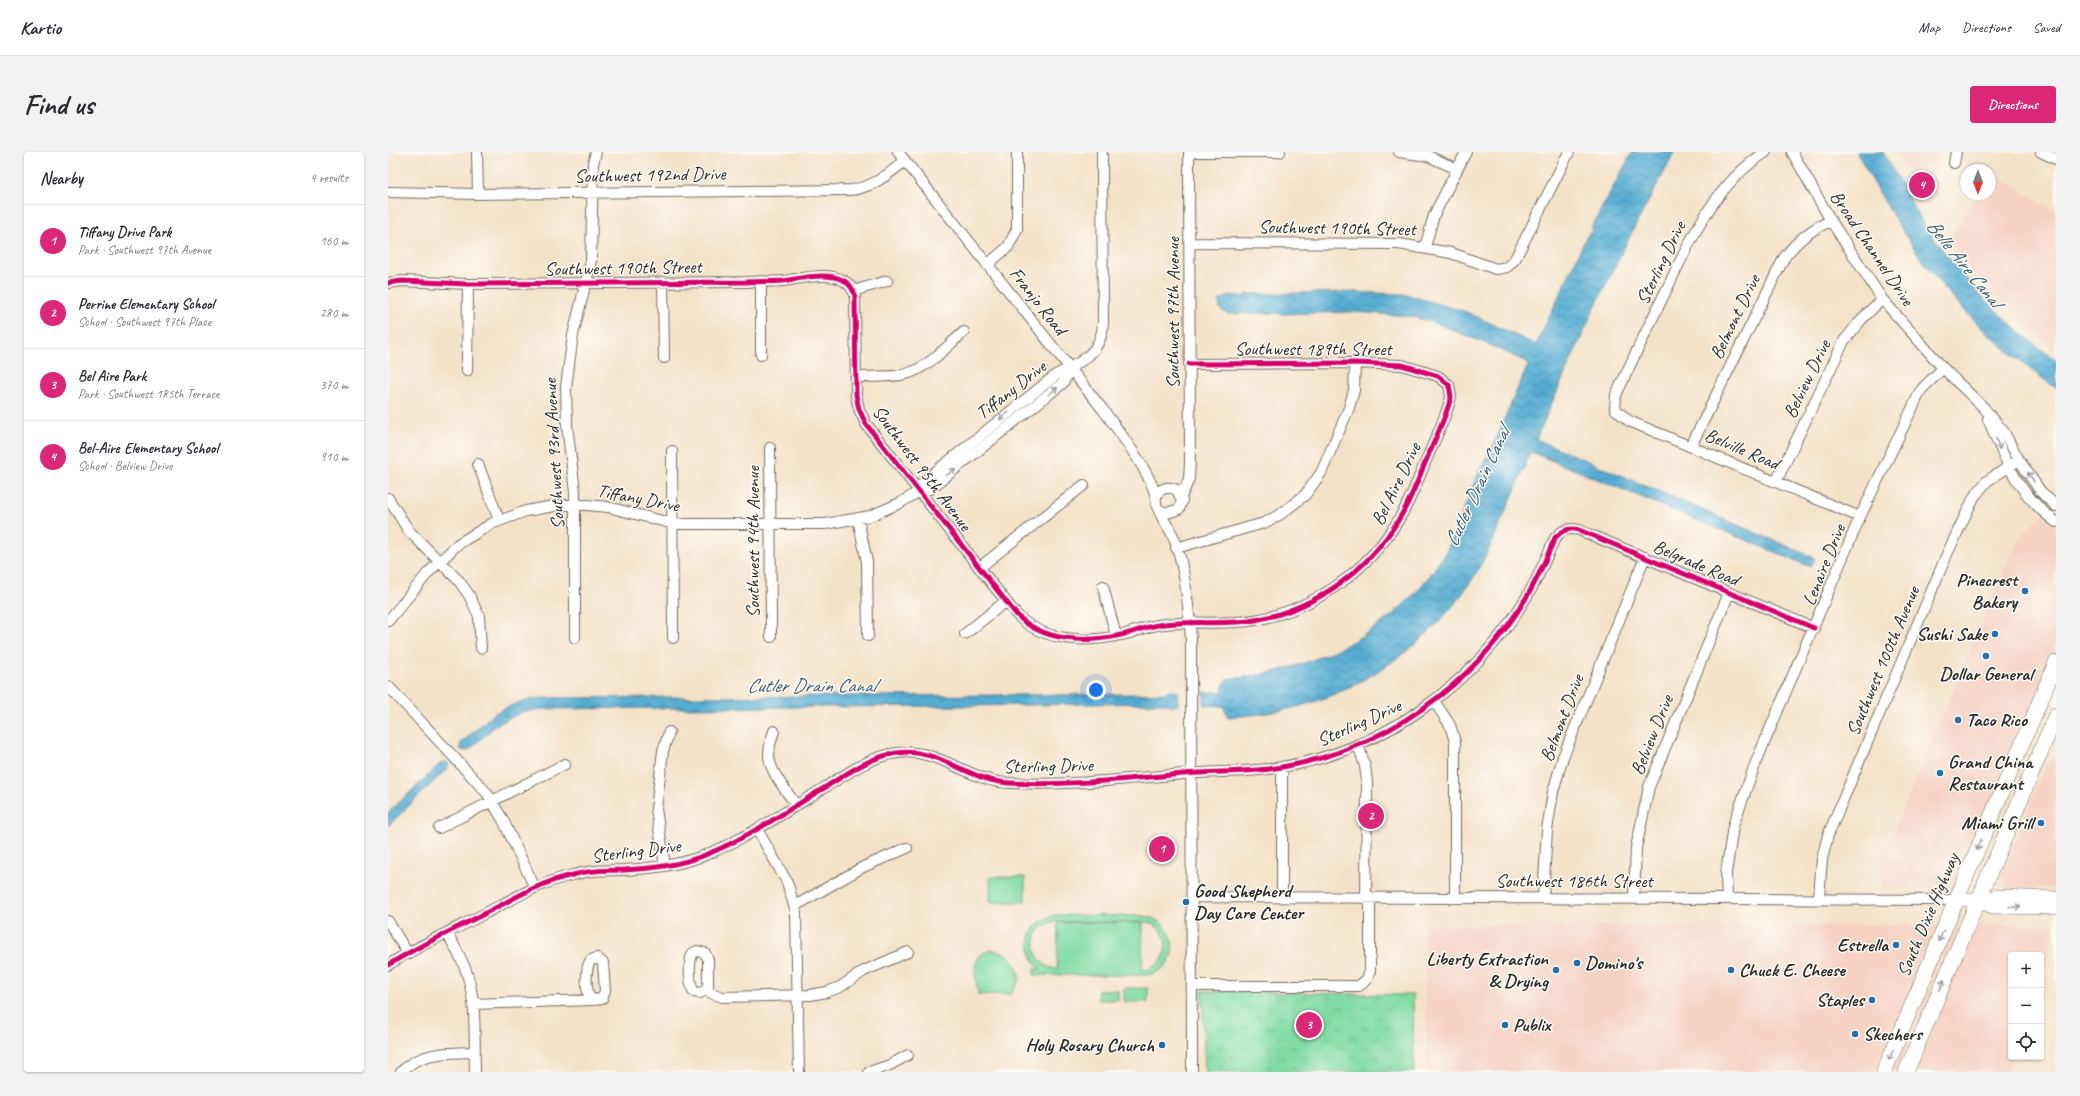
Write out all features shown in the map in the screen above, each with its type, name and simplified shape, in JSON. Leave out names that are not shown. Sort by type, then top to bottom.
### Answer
[{"type":"highway","name":"South Dixie Highway","points":[[1884,1072],[2056,663]]},
{"type":"highway","points":[[2038,705],[2039,723],[2046,740]]},
{"type":"highway","name":"South Dixie Highway","points":[[1906,1072],[2056,715]]},
{"type":"highway","points":[[2028,728],[2034,733],[2036,762]]},
{"type":"main road","points":[[1956,900],[1978,900],[1998,896],[2056,898]]},
{"type":"main road","points":[[1978,900],[1993,907],[2056,908]]},
{"type":"street","points":[[477,152],[478,194]]},
{"type":"street","name":"Southwest 93rd Avenue","points":[[575,638],[575,505],[567,425],[566,387],[572,340],[592,252],[593,164],[596,152]]},
{"type":"street","name":"Franjo Road","points":[[898,152],[1118,431],[1146,475],[1154,489],[1156,497]]},
{"type":"street","points":[[987,265],[1008,247],[1017,229],[1017,152]]},
{"type":"street","name":"Tiffany Drive","points":[[388,621],[439,561],[470,535],[499,520],[538,508],[575,505],[608,507],[672,523],[825,524],[858,519],[891,507],[918,492],[924,481],[1056,375],[1070,370],[1091,353],[1097,345],[1102,331],[1102,152]]},
{"type":"street","points":[[1189,152],[1280,152]]},
{"type":"street","name":"Southwest 97th Avenue","points":[[1181,497],[1188,483],[1190,462],[1189,152]]},
{"type":"street","points":[[1399,152],[1428,156],[1457,169]]},
{"type":"street","points":[[1426,247],[1434,215],[1466,152]]},
{"type":"street","name":"Southwest 190th Street","points":[[1190,243],[1387,243],[1426,247],[1459,256],[1493,269],[1504,268],[1515,259],[1569,152]]},
{"type":"street","name":"Sterling Drive","points":[[1615,408],[1616,395],[1678,266],[1705,215],[1719,193],[1730,181],[1747,165],[1766,152]]},
{"type":"street","name":"Broad Channel Drive","points":[[1792,152],[1830,221],[1882,300],[1943,368],[1984,408],[2004,432],[2019,460],[2041,492],[2056,506]]},
{"type":"street","points":[[1954,163],[1956,152]]},
{"type":"street","points":[[2041,152],[2056,159]]},
{"type":"street","name":"Southwest 192nd Drive","points":[[388,192],[478,194],[858,189],[875,183],[905,161]]},
{"type":"street","name":"Belmont Drive","points":[[1691,446],[1784,258],[1791,249],[1810,232],[1830,221]]},
{"type":"street","name":"Southwest 190th Street","points":[[388,283],[402,281],[468,284],[761,281],[832,277],[842,280],[853,290]]},
{"type":"street","points":[[761,281],[761,355]]},
{"type":"street","points":[[853,290],[887,281]]},
{"type":"street","points":[[663,282],[664,358]]},
{"type":"street","points":[[467,372],[468,284]]},
{"type":"street","name":"Southwest 95th Avenue","points":[[853,290],[857,402],[863,419],[918,492],[1025,623],[1037,631],[1052,636],[1088,638],[1116,636]]},
{"type":"street","name":"Belview Drive","points":[[1776,482],[1844,341],[1861,320],[1882,300]]},
{"type":"street","points":[[856,376],[894,376],[908,374],[926,363],[964,332]]},
{"type":"street","points":[[1176,548],[1264,524],[1281,514],[1305,495],[1321,473],[1349,408],[1354,386],[1354,363]]},
{"type":"street","name":"Southwest 189th Street","points":[[1189,364],[1395,364],[1425,370],[1443,379],[1449,385],[1452,392]]},
{"type":"street","name":"Lenaire Drive","points":[[1727,899],[1727,860],[1737,811],[1860,517],[1917,397],[1926,384],[1943,368]]},
{"type":"street","name":"Bel Aire Drive","points":[[1116,636],[1158,624],[1244,622],[1270,616],[1315,599],[1352,575],[1381,545],[1402,515],[1446,412],[1452,392]]},
{"type":"street","name":"Belville Road","points":[[1615,408],[1629,421],[1860,517]]},
{"type":"street","name":"Broad Channel Drive","points":[[1984,408],[2008,466],[2015,479],[2030,498],[2056,522]]},
{"type":"street","name":"Southwest 94th Avenue","points":[[770,448],[771,637]]},
{"type":"street","points":[[672,451],[673,638]]},
{"type":"street","name":"Southwest 100th Avenue","points":[[1819,898],[1822,859],[1828,835],[1948,552],[1978,490],[1987,480],[2019,460]]},
{"type":"street","points":[[478,464],[499,520]]},
{"type":"street","name":"Franjo Road","points":[[1146,475],[1169,488]]},
{"type":"street","points":[[1172,533],[1167,529],[1156,502],[1156,497],[1158,493],[1169,488],[1188,475]]},
{"type":"street","points":[[979,568],[1084,484]]},
{"type":"street","points":[[1169,488],[1181,497],[1181,505],[1176,512],[1172,533],[1185,586],[1190,623],[1193,986],[1192,1072]]},
{"type":"street","points":[[388,498],[409,531],[465,588],[474,602],[479,616],[481,648]]},
{"type":"street","points":[[1159,510],[1167,513],[1176,512]]},
{"type":"street","points":[[858,519],[867,562],[868,636]]},
{"type":"street","name":"Sterling Drive","points":[[388,965],[535,888],[559,878],[585,872],[665,866],[706,855],[757,829],[868,761],[901,753],[930,755],[945,760],[978,777],[1006,783],[1101,781],[1282,767],[1320,758],[1358,744],[1394,727],[1434,701],[1475,664],[1507,627],[1528,596],[1556,538],[1565,530]]},
{"type":"street","name":"Belgrade Road","points":[[1565,530],[1578,530],[1814,628]]},
{"type":"street","name":"Belmont Drive","points":[[1543,898],[1547,830],[1553,792],[1563,757],[1645,558]]},
{"type":"street","points":[[1103,586],[1116,636]]},
{"type":"street","name":"Belview Drive","points":[[1634,898],[1636,848],[1649,787],[1729,593]]},
{"type":"street","points":[[965,634],[1006,601]]},
{"type":"street","points":[[388,686],[492,800],[535,888]]},
{"type":"street","points":[[1434,701],[1450,725],[1455,742],[1455,898]]},
{"type":"street","points":[[774,731],[769,752],[770,761],[778,777],[796,805]]},
{"type":"street","points":[[665,866],[656,809],[663,751],[669,732]]},
{"type":"street","points":[[1193,986],[1354,987],[1361,985],[1367,979],[1370,970],[1368,897],[1368,782],[1358,744]]},
{"type":"street","points":[[439,828],[565,764]]},
{"type":"street","points":[[1282,767],[1282,897]]},
{"type":"street","points":[[757,829],[787,882],[795,906],[799,1072]]},
{"type":"street","points":[[795,906],[863,867],[907,848]]},
{"type":"street","name":"Southwest 186th Street","points":[[1192,896],[1727,899],[1819,898],[1956,900]]},
{"type":"street","points":[[388,921],[408,954]]},
{"type":"street","points":[[447,933],[468,976],[473,1004],[475,1072]]},
{"type":"street","points":[[706,991],[722,997],[819,994],[834,990],[864,971],[908,952]]},
{"type":"street","points":[[473,1004],[592,1000]]},
{"type":"street","points":[[401,1072],[410,1064],[425,1056],[475,1052]]},
{"type":"street","points":[[869,1072],[890,1065],[908,1055]]},
{"type":"shaded area","points":[[1896,152],[1940,152],[1937,163],[1939,170],[1922,200]]},
{"type":"shaded area","points":[[1996,176],[2056,211],[2056,353],[1957,256],[1948,240],[1975,200],[1996,200]]},
{"type":"shaded area","points":[[2042,515],[2056,526],[2056,658],[1956,889],[1881,888],[1882,859],[2008,561],[2024,532]]},
{"type":"shaded area","points":[[2056,755],[2056,888],[2007,887],[2001,875],[2046,765]]},
{"type":"shaded area","points":[[1424,925],[2056,925],[2056,933],[2044,963],[2044,952],[2008,952],[2008,1060],[2011,1060],[2008,1072],[1427,1072]]},
{"type":"green space","points":[[990,877],[1025,877],[1025,902],[990,902]]},
{"type":"green space","points":[[1056,915],[1144,916],[1156,920],[1165,926],[1170,935],[1172,945],[1171,955],[1167,964],[1159,971],[1147,975],[1034,975],[1034,969],[1040,969],[1034,961],[1031,953],[1029,944],[1030,936],[1039,923],[1046,918]],"holes":[[[1053,922],[1058,922],[1057,969],[1048,967],[1041,962],[1035,947],[1035,939],[1038,932],[1044,926]],[[1058,922],[1147,922],[1156,926],[1162,933],[1166,948],[1164,956],[1159,963],[1152,968],[1142,970],[1143,923]]]},
{"type":"green space","points":[[992,950],[1004,953],[1015,963],[1020,980],[1011,994],[978,995],[975,974],[976,961],[979,956]]},
{"type":"green space","points":[[1124,988],[1148,988],[1148,1002],[1124,1002]]},
{"type":"green space","points":[[1098,990],[1118,990],[1118,1000],[1098,1000]]},
{"type":"green space","points":[[1202,991],[1413,995],[1414,1072],[1205,1072]]},
{"type":"water","name":"Cutler Drain Canal","points":[[1632,152],[1675,152],[1634,228],[1592,313],[1536,439],[1815,558],[1811,567],[1531,452],[1494,538],[1470,583],[1453,606],[1434,627],[1413,646],[1391,663],[1367,678],[1342,691],[1317,701],[1273,712],[1228,717],[1223,706],[1204,705],[1204,692],[1223,692],[1222,688],[1227,679],[1261,674],[1293,666],[1325,655],[1355,640],[1383,622],[1408,600],[1430,575],[1449,546],[1458,527],[1472,486],[1495,441],[1529,363],[1430,321],[1409,316],[1352,312],[1227,314],[1220,309],[1219,301],[1230,295],[1246,297],[1246,294],[1353,292],[1404,294],[1467,312],[1536,345],[1586,238],[1593,229],[1591,228]]},
{"type":"water","points":[[1856,152],[1883,152],[1922,221],[1966,279],[2000,314],[2037,346],[2056,360],[2056,388],[2012,355],[1953,298],[1919,255],[1904,233]]},
{"type":"water","name":"Cutler Drain Canal","points":[[1169,690],[1178,692],[1178,705],[1174,706],[1160,703],[542,709],[522,712],[495,726],[469,750],[462,751],[460,749],[461,743],[493,714],[517,703],[539,698],[1138,694],[1165,693]]},
{"type":"water","points":[[442,762],[447,762],[449,764],[446,770],[388,826],[388,813]]},
{"type":"cycle path","points":[[388,283],[402,281],[468,284],[746,282],[783,281],[813,276],[834,277],[843,280],[850,286],[855,295],[856,395],[859,409],[866,424],[1016,614],[1038,630],[1065,638],[1108,638],[1165,624],[1242,622],[1255,620],[1277,615],[1319,597],[1356,571],[1372,555],[1399,519],[1415,488],[1444,419],[1451,397],[1449,385],[1438,376],[1402,365],[1355,363],[1189,364]]},
{"type":"cycle path","points":[[388,965],[411,951],[526,892],[549,882],[586,872],[658,867],[689,860],[710,853],[738,840],[766,824],[856,768],[886,755],[897,753],[927,755],[981,777],[995,781],[1010,783],[1053,784],[1270,769],[1319,758],[1355,746],[1390,729],[1422,709],[1453,685],[1480,659],[1505,630],[1526,598],[1538,576],[1555,538],[1563,531],[1569,529],[1579,530],[1814,628]]},
{"type":"place","name":"Bel-Aire Elementary School","points":[[1922,185]]},
{"type":"place","name":"Pinecrest Bakery","points":[[2025,591]]},
{"type":"place","name":"Sushi Sake","points":[[1995,634]]},
{"type":"place","name":"Dollar General","points":[[1986,656]]},
{"type":"place","name":"Taco Rico","points":[[1958,720]]},
{"type":"place","name":"Grand China Restaurant","points":[[1940,773]]},
{"type":"place","name":"Perrine Elementary School","points":[[1371,816]]},
{"type":"place","name":"Miami Grill","points":[[2041,823]]},
{"type":"place","name":"Tiffany Drive Park","points":[[1162,849]]},
{"type":"place","name":"Good Shepherd Day Care Center","points":[[1186,902]]},
{"type":"place","name":"Estrella","points":[[1896,945]]},
{"type":"place","name":"Domino's","points":[[1577,963]]},
{"type":"place","name":"Liberty Extraction & Drying","points":[[1556,970]]},
{"type":"place","name":"Chuck E. Cheese","points":[[1731,970]]},
{"type":"place","name":"Staples","points":[[1872,1000]]},
{"type":"place","name":"Bel Aire Park","points":[[1309,1025]]},
{"type":"place","name":"Publix","points":[[1505,1025]]},
{"type":"place","name":"Skechers","points":[[1855,1034]]},
{"type":"place","name":"Holy Rosary Church","points":[[1162,1045]]},
{"type":"water label","name":"Belle Aire Canal","points":[[1964,263]]}]
